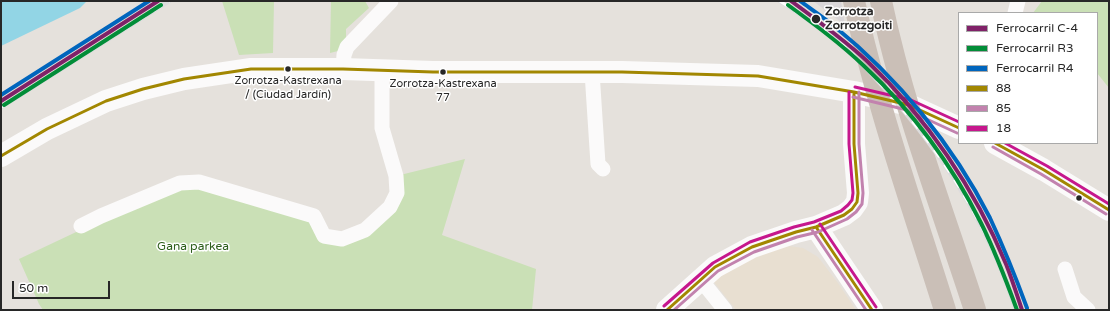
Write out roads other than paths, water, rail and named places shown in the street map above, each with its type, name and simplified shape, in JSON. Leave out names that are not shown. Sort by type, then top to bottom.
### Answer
[{"type":"highway","points":[[854,1],[866,52],[910,202],[945,310]]},
{"type":"highway","points":[[881,1],[899,75],[976,310]]},
{"type":"street","points":[[343,69],[344,55],[347,46],[391,1]]},
{"type":"street","points":[[1015,12],[1018,1]]},
{"type":"street","points":[[1,156],[47,129],[106,101],[150,87],[184,79],[251,69],[622,72],[758,76],[854,92],[910,105],[958,128]]},
{"type":"street","points":[[81,226],[180,183],[199,182],[314,216],[324,236],[342,239],[365,230],[390,207],[397,193],[396,176],[382,128],[382,71]]},
{"type":"street","points":[[592,72],[598,164],[602,169]]},
{"type":"street","points":[[667,310],[715,267],[752,247],[816,227],[852,210],[857,202],[858,193],[854,144],[854,92]]},
{"type":"street","points":[[996,144],[1044,170],[1109,210]]},
{"type":"street","points":[[816,227],[872,310]]},
{"type":"street","points":[[1065,269],[1074,297],[1088,310]]},
{"type":"street","points":[[701,280],[725,310]]},
{"type":"water","points":[[1,1],[87,1],[80,8],[1,46]]},
{"type":"railway","points":[[1,107],[169,1]]},
{"type":"railway","points":[[780,1],[820,28],[850,52],[879,82],[919,129],[953,177],[982,228],[995,254],[1016,310]]},
{"type":"rail line","name":"R4","points":[[1,95],[149,1]]},
{"type":"rail line","name":"C-4","points":[[1,101],[158,1]]},
{"type":"rail line","name":"C-4","points":[[791,1],[839,37],[867,61],[889,83],[929,130],[964,182],[994,236],[1006,264],[1022,310]]},
{"type":"rail line","name":"R4","points":[[800,1],[858,46],[902,90],[941,139],[959,165],[990,218],[1010,263],[1027,308]]},
{"type":"rail line","name":"R3","points":[[4,105],[161,5]]},
{"type":"rail line","name":"R3","points":[[788,5],[864,66],[898,101],[929,139],[944,159],[970,201],[991,244],[1017,310]]},
{"type":"place","name":"Zorrotza Zorrotzgoiti","points":[[816,19]]},
{"type":"place","name":"Zorrotza-Kastrexana / (Ciudad Jardín)","points":[[288,69]]},
{"type":"place","name":"Zorrotza-Kastrexana 77","points":[[443,72]]},
{"type":"park label","name":"Gana parkea","points":[[193,247]]}]
